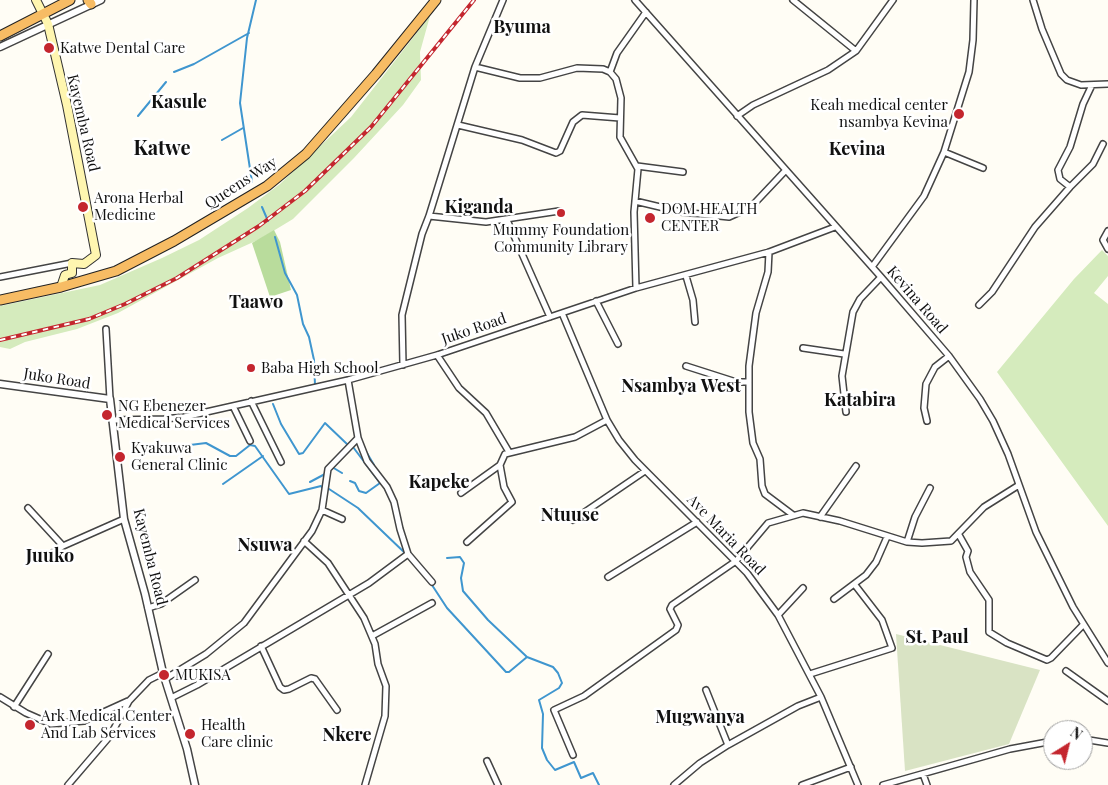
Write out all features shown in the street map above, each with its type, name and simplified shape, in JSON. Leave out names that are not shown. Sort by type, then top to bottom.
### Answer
[{"type":"highway","points":[[0,36],[70,0]]},
{"type":"highway","name":"Queens Way","points":[[0,300],[61,287],[116,271],[174,241],[267,186],[306,154],[376,74],[436,0]]},
{"type":"highway","points":[[17,27],[22,36]]},
{"type":"main road","name":"Kayemba Road","points":[[36,0],[48,24],[70,122],[96,255],[84,264],[72,263]]},
{"type":"main road","points":[[61,287],[65,275],[72,273],[72,263]]},
{"type":"street","points":[[0,47],[90,2],[101,0]]},
{"type":"street","points":[[403,365],[400,330],[402,315],[422,234],[430,216],[475,67],[503,0]]},
{"type":"street","name":"Kevina Road","points":[[635,0],[949,356],[993,421],[1036,532],[1084,624],[1108,663]]},
{"type":"street","points":[[793,0],[856,51]]},
{"type":"street","points":[[737,116],[753,105],[828,70],[856,51],[893,0]]},
{"type":"street","points":[[872,267],[924,196],[944,152],[969,72],[973,40],[974,0]]},
{"type":"street","points":[[1034,0],[1042,29],[1061,74],[1074,84],[1108,84]]},
{"type":"street","points":[[610,72],[617,54],[646,12]]},
{"type":"street","points":[[475,67],[520,78],[540,78],[577,68],[603,69],[610,72],[619,87],[620,137],[637,166],[635,201],[636,288]]},
{"type":"street","points":[[1070,187],[1060,179],[1058,170],[1070,147],[1083,104],[1092,85]]},
{"type":"street","points":[[458,125],[522,140],[556,153],[560,151],[573,122],[578,117],[582,115],[620,118]]},
{"type":"street","points":[[979,305],[1001,279],[1035,227],[1093,164],[1103,144]]},
{"type":"street","points":[[944,152],[983,168]]},
{"type":"street","points":[[637,166],[683,172]]},
{"type":"street","points":[[635,201],[681,212],[729,217],[751,207],[785,171]]},
{"type":"street","points":[[430,216],[474,222],[507,220],[559,211]]},
{"type":"street","points":[[507,220],[550,317]]},
{"type":"street","name":"Juko Road","points":[[112,420],[164,419],[233,406],[348,380],[437,355],[636,288],[769,252],[835,227]]},
{"type":"street","points":[[1108,230],[1102,240],[1108,248]]},
{"type":"street","points":[[769,252],[768,272],[756,313],[749,382],[751,431],[760,459],[762,486],[769,498],[793,515]]},
{"type":"street","points":[[0,277],[72,263]]},
{"type":"street","points":[[686,276],[693,300],[696,322]]},
{"type":"street","points":[[846,412],[842,385],[844,354],[853,312],[860,299],[881,277]]},
{"type":"street","points":[[596,301],[618,344]]},
{"type":"street","name":"Ave Maria Road","points":[[562,313],[607,420],[624,447],[645,471],[736,561],[778,615],[821,697],[858,784]]},
{"type":"street","name":"Kayemba Road","points":[[106,330],[110,399],[124,519],[164,676],[187,748],[195,785]]},
{"type":"street","points":[[803,348],[844,354]]},
{"type":"street","points":[[437,355],[459,388],[486,413],[510,452]]},
{"type":"street","points":[[927,421],[924,408],[926,384],[935,367],[949,356]]},
{"type":"street","points":[[686,366],[736,382],[749,382]]},
{"type":"street","points":[[348,380],[358,438],[367,460],[387,487],[394,502],[408,554],[432,582]]},
{"type":"street","name":"Juko Road","points":[[0,384],[110,399]]},
{"type":"street","points":[[251,401],[281,462]]},
{"type":"street","points":[[233,406],[250,441]]},
{"type":"street","points":[[461,493],[500,464],[504,455],[510,452],[576,437],[607,420]]},
{"type":"street","points":[[68,785],[110,736],[129,701],[149,680],[164,676],[206,654],[240,628],[304,541],[322,510],[328,468],[358,438]]},
{"type":"street","points":[[467,542],[512,502],[504,487],[500,464]]},
{"type":"street","points":[[820,517],[856,466]]},
{"type":"street","points":[[572,520],[645,471]]},
{"type":"street","points":[[573,756],[554,710],[584,696],[676,630],[678,625],[670,610],[672,604],[736,561],[768,523],[802,513],[907,542],[922,544],[951,541],[959,535],[984,507],[1019,485]]},
{"type":"street","points":[[907,542],[914,518],[930,488]]},
{"type":"street","points":[[28,508],[62,546]]},
{"type":"street","points":[[322,510],[342,519]]},
{"type":"street","points":[[52,554],[62,546],[124,519]]},
{"type":"street","points":[[608,577],[697,522]]},
{"type":"street","points":[[959,535],[968,551],[966,558],[970,572],[989,600],[989,632],[1007,643],[1047,660],[1084,624]]},
{"type":"street","points":[[834,599],[854,585],[876,562],[887,537]]},
{"type":"street","points":[[304,541],[328,564],[349,595],[372,636],[387,696],[385,716],[365,785]]},
{"type":"street","points":[[171,698],[197,685],[349,595],[408,554]]},
{"type":"street","points":[[148,608],[161,604],[195,580]]},
{"type":"street","points":[[810,674],[892,648],[882,620],[854,585]]},
{"type":"street","points":[[778,615],[803,588]]},
{"type":"street","points":[[372,636],[432,603]]},
{"type":"street","points":[[260,646],[280,687],[284,690],[289,689],[311,678],[315,679],[337,710]]},
{"type":"street","points":[[14,707],[48,654]]},
{"type":"street","points":[[1066,671],[1108,701]]},
{"type":"street","points":[[706,690],[728,745]]},
{"type":"street","points":[[0,697],[14,707],[51,724],[84,721],[129,701]]},
{"type":"street","points":[[674,785],[700,763],[728,745],[798,706],[821,697]]},
{"type":"street","points":[[1093,741],[1108,743]]},
{"type":"street","points":[[883,785],[1010,749],[1043,742]]},
{"type":"street","points":[[487,761],[498,785]]},
{"type":"street","points":[[802,785],[851,767]]},
{"type":"street","points":[[923,774],[927,785]]},
{"type":"street","points":[[850,785],[858,784]]},
{"type":"green space","points":[[430,16],[420,52],[421,80],[403,105],[354,158],[293,219],[260,239],[218,258],[118,313],[77,329],[25,342],[10,349],[0,347],[0,306],[100,285],[162,258],[199,240],[248,208],[280,184],[351,117]]},
{"type":"green space","points":[[274,230],[280,242],[291,290],[270,297],[252,243]]},
{"type":"green space","points":[[1102,250],[1108,256],[1108,276],[1094,293],[1108,304],[1108,526],[997,372],[1074,279]]},
{"type":"green space","points":[[896,634],[1040,670],[1009,744],[905,771]]},
{"type":"waterway","points":[[252,182],[240,103],[247,38],[256,0]]},
{"type":"waterway","points":[[174,72],[194,64],[249,33]]},
{"type":"waterway","points":[[138,116],[166,82]]},
{"type":"waterway","points":[[222,140],[243,128]]},
{"type":"waterway","points":[[262,207],[268,221]]},
{"type":"waterway","points":[[275,237],[285,273],[297,295],[303,324],[309,337],[314,360],[315,385]]},
{"type":"waterway","points":[[273,404],[281,424],[299,454],[303,453],[325,423],[348,445]]},
{"type":"waterway","points":[[190,445],[206,443],[230,456],[236,456],[250,445],[255,446],[289,494],[321,486],[323,489]]},
{"type":"waterway","points":[[350,481],[355,483],[359,491],[366,493],[380,483],[353,447]]},
{"type":"waterway","points":[[364,448],[374,465]]},
{"type":"waterway","points":[[223,484],[263,456]]},
{"type":"waterway","points":[[332,467],[342,473]]},
{"type":"waterway","points":[[310,482],[325,474]]},
{"type":"waterway","points":[[326,487],[358,508],[406,554]]},
{"type":"waterway","points":[[447,558],[460,557],[464,563],[461,578],[463,591],[488,620],[527,657]]},
{"type":"waterway","points":[[430,582],[447,608],[506,672],[509,672],[527,657],[553,667],[558,673],[562,683],[559,688],[539,700],[543,714],[542,748],[547,760],[555,770],[574,762],[581,778],[593,773],[599,785]]},
{"type":"railway","points":[[0,340],[89,319],[125,304],[177,278],[259,226],[305,191],[371,127],[474,0]]},
{"type":"place","name":"Katwe Dental Care","points":[[49,48]]},
{"type":"place","name":"Keah medical center nsambya Kevina","points":[[959,114]]},
{"type":"place","name":"Arona Herbal Medicine","points":[[83,207]]},
{"type":"place","name":"Mummy Foundation Community Library","points":[[561,213]]},
{"type":"place","name":"DOM HEALTH CENTER","points":[[650,218]]},
{"type":"place","name":"Baba High School","points":[[251,368]]},
{"type":"place","name":"NG Ebenezer Medical Services","points":[[107,415]]},
{"type":"place","name":"Kyakuwa General Clinic","points":[[120,457]]},
{"type":"place","name":"MUKISA","points":[[164,675]]},
{"type":"place","name":"Ark Medical Center And Lab Services","points":[[30,725]]},
{"type":"place","name":"Health Care clinic","points":[[190,734]]},
{"type":"district","name":"Byuma","points":[[522,27]]},
{"type":"district","name":"Kasule","points":[[179,102]]},
{"type":"district","name":"Katwe","points":[[162,149]]},
{"type":"district","name":"Kevina","points":[[857,149]]},
{"type":"district","name":"Kiganda","points":[[479,207]]},
{"type":"district","name":"Taawo","points":[[256,302]]},
{"type":"district","name":"Nsambya West","points":[[681,386]]},
{"type":"district","name":"Katabira","points":[[860,400]]},
{"type":"district","name":"Kapeke","points":[[439,482]]},
{"type":"district","name":"Ntuuse","points":[[570,515]]},
{"type":"district","name":"Nsuwa","points":[[265,545]]},
{"type":"district","name":"Juuko","points":[[50,556]]},
{"type":"district","name":"St. Paul","points":[[937,637]]},
{"type":"district","name":"Mugwanya","points":[[700,717]]},
{"type":"district","name":"Nkere","points":[[347,735]]}]
